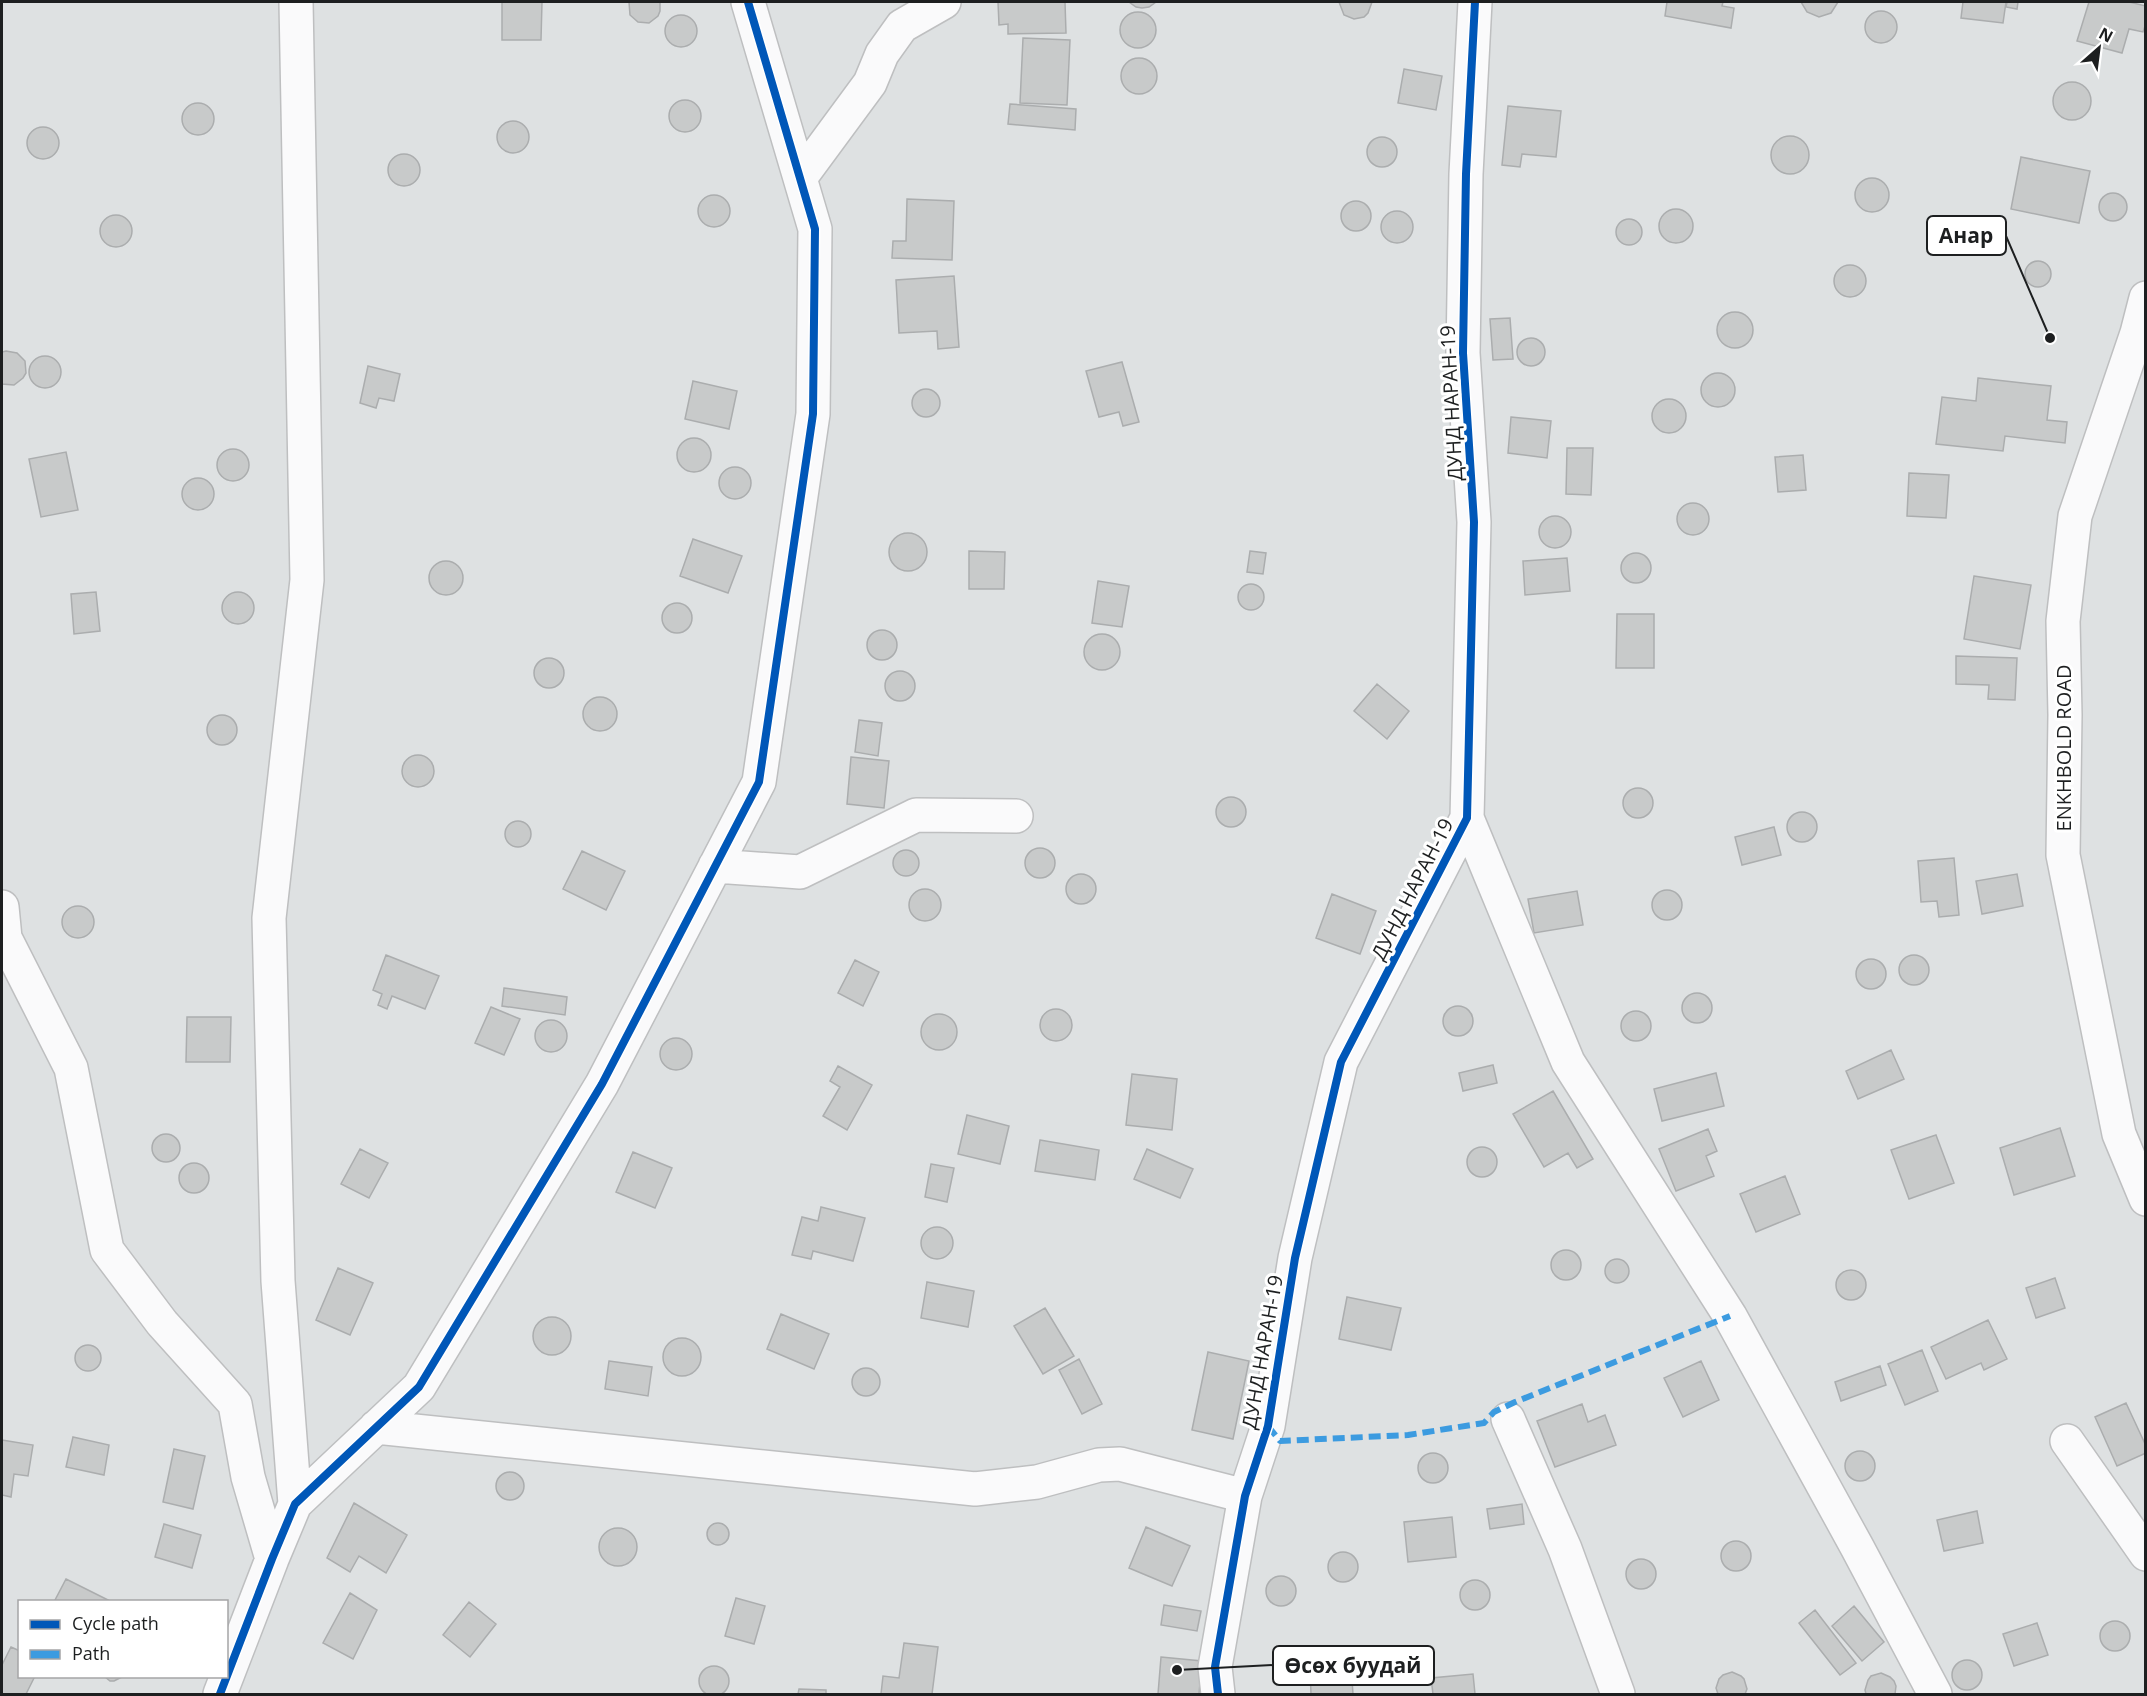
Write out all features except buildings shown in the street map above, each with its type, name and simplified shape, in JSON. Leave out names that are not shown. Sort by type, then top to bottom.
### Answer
[{"type":"street","points":[[295,1504],[278,1281],[269,918],[307,580],[296,2]]},
{"type":"street","points":[[228,1674],[295,1504],[419,1387],[602,1084],[759,782],[813,414],[815,229],[748,2]]},
{"type":"street","points":[[800,178],[870,83],[882,54],[902,26],[944,2]]},
{"type":"street","name":"ДУНД НАРАН-19","points":[[1218,1695],[1215,1667],[1245,1496],[1268,1426],[1294,1258],[1341,1062],[1467,818],[1474,522],[1462,353],[1466,174],[1475,2]]},
{"type":"street","name":"ENKHBOLD ROAD","points":[[2145,298],[2137,333],[2075,516],[2063,621],[2065,715],[2063,855],[2119,1134],[2145,1199]]},
{"type":"street","points":[[715,866],[800,872],[916,815],[1016,816]]},
{"type":"street","points":[[1467,818],[1568,1062],[1730,1316],[1857,1547],[1935,1695]]},
{"type":"street","points":[[2,907],[5,938],[71,1068],[107,1250],[162,1323],[235,1404],[248,1477],[272,1559]]},
{"type":"street","points":[[1508,1419],[1565,1549],[1618,1695]]},
{"type":"street","points":[[376,1427],[975,1489],[1037,1482],[1099,1465],[1120,1464],[1245,1496]]},
{"type":"street","points":[[2067,1441],[2145,1554]]},
{"type":"street","points":[[220,1695],[226,1678]]},
{"type":"marked path","points":[[1268,1426],[1280,1441],[1408,1435],[1484,1423],[1494,1412],[1515,1402],[1730,1316]]},
{"type":"cycle path","points":[[228,1673],[295,1504],[419,1387],[602,1084],[759,782],[813,414],[815,229],[748,2]]},
{"type":"cycle path","points":[[1218,1694],[1215,1667],[1245,1496],[1268,1426],[1295,1258],[1341,1062],[1467,818],[1474,522],[1463,353],[1466,174],[1475,2]]},
{"type":"cycle path","points":[[220,1694],[226,1678]]},
{"type":"place","name":"Анар","points":[[2050,338]]},
{"type":"place","name":"Өсөх буудай","points":[[1177,1670]]}]
